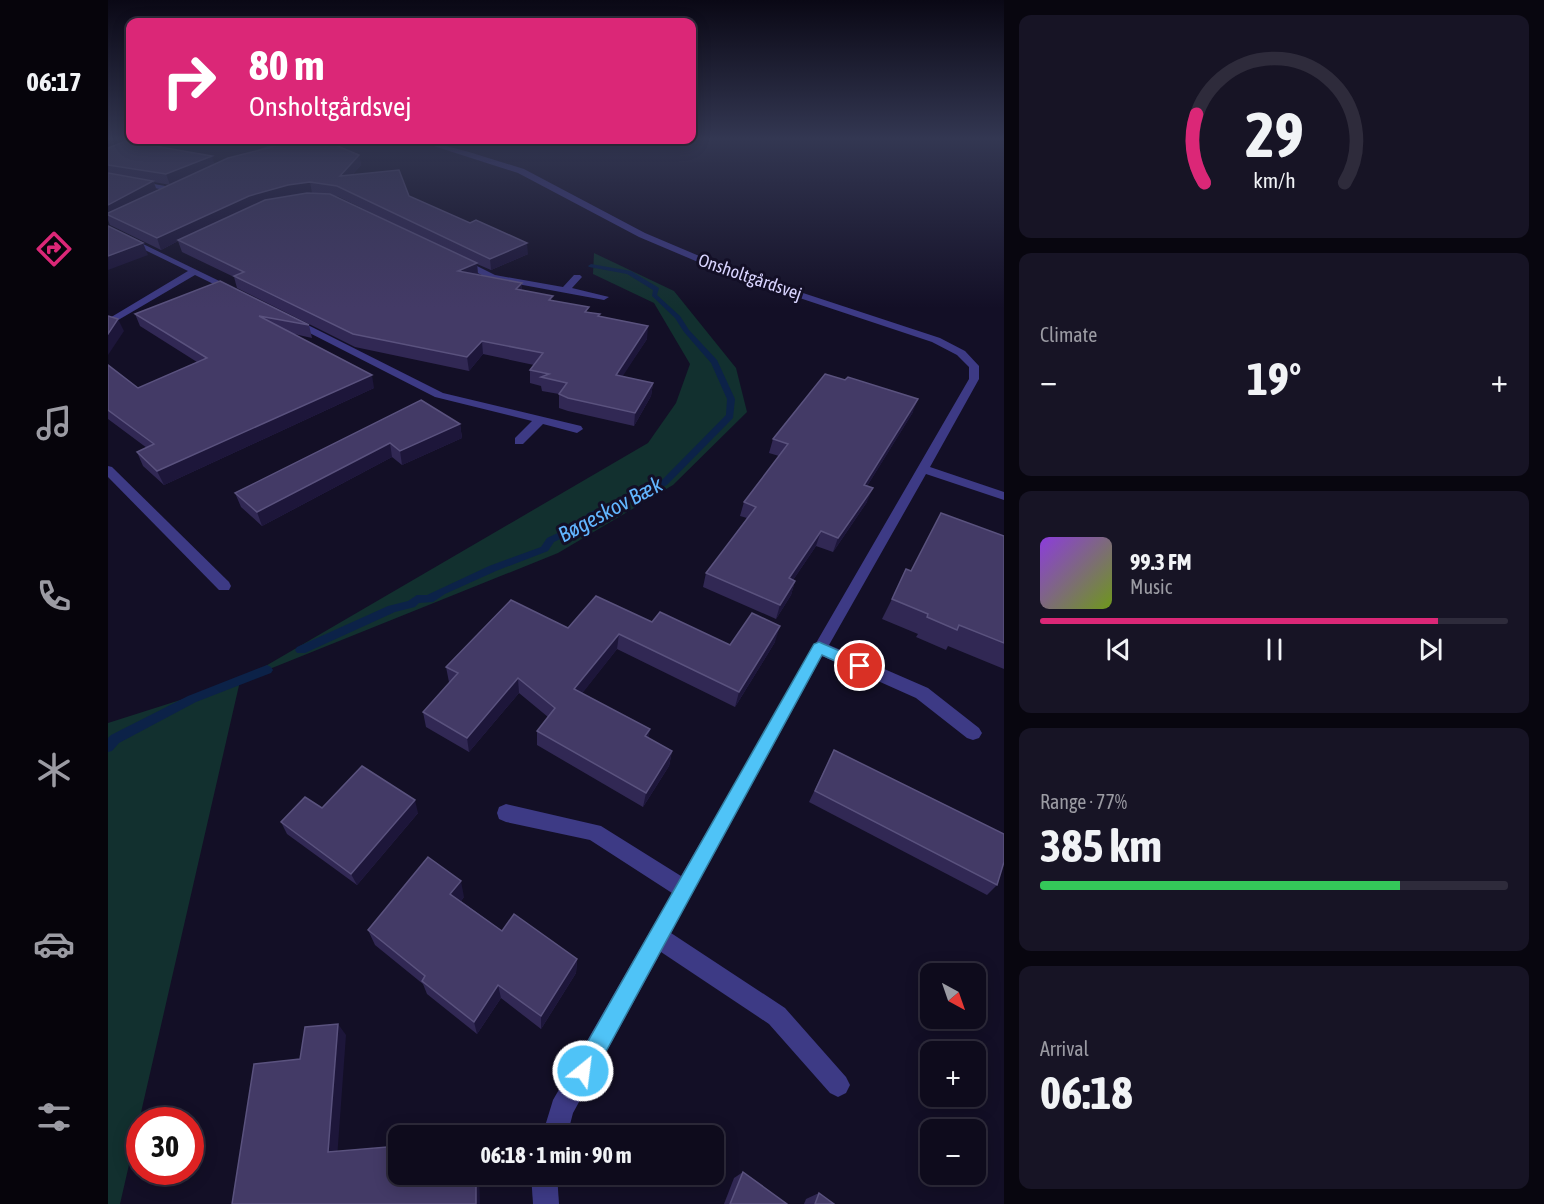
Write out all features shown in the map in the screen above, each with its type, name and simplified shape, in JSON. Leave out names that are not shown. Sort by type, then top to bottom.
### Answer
[{"type":"street","name":"Onsholtgårdsvej","points":[[557,1125],[562,1109],[819,648],[974,379],[974,366],[961,353],[905,329],[716,267],[642,235],[569,196]]},
{"type":"street","points":[[108,229],[168,253],[195,271],[248,298]]},
{"type":"street","points":[[451,257],[493,277],[604,297]]},
{"type":"street","points":[[111,318],[195,271]]},
{"type":"street","points":[[565,290],[577,277]]},
{"type":"street","points":[[280,314],[439,395],[577,429]]},
{"type":"street","points":[[519,441],[539,421]]},
{"type":"street","points":[[923,469],[1004,496]]},
{"type":"street","points":[[108,470],[224,586]]},
{"type":"street","points":[[819,648],[922,693],[973,733]]},
{"type":"street","points":[[506,813],[594,832],[685,890]]},
{"type":"street","points":[[658,937],[777,1016],[838,1085]]},
{"type":"street","points":[[545,1185],[546,1204]]},
{"type":"green space","points":[[594,253],[674,291],[736,368],[747,412],[673,485],[558,553],[240,681],[648,443],[676,403],[690,364],[654,303],[593,274]]},
{"type":"green space","points":[[240,681],[142,1107],[126,1107],[126,1178],[120,1204],[108,1204],[108,723]]},
{"type":"building","points":[[108,196],[125,196],[108,205]]},
{"type":"building","points":[[145,196],[249,196],[157,238],[108,213]]},
{"type":"building","points":[[288,196],[335,196],[477,263],[458,271],[522,283],[516,289],[553,296],[549,300],[589,307],[585,312],[600,314],[598,316],[648,326],[616,375],[653,383],[635,413],[559,394],[567,383],[541,377],[549,374],[530,370],[543,353],[482,341],[467,357],[353,334],[234,276],[244,272],[178,240],[265,200]]},
{"type":"building","points":[[358,196],[409,196],[470,223],[476,220],[527,243],[490,259]]},
{"type":"building","points":[[108,226],[143,243],[108,256]]},
{"type":"building","points":[[220,281],[309,325],[259,316],[372,375],[157,471],[137,452],[154,444],[108,410],[108,365],[138,388],[207,358],[135,314]]},
{"type":"building","points":[[108,316],[118,319],[108,334]]},
{"type":"building","points":[[825,374],[845,380],[848,377],[918,399],[864,485],[873,488],[838,538],[821,531],[789,578],[795,581],[780,605],[706,573],[756,507],[744,502],[788,444],[773,439]]},
{"type":"building","points":[[421,400],[460,424],[400,451],[390,443],[257,512],[235,493]]},
{"type":"building","points":[[941,513],[1004,536],[1004,643],[959,625],[957,630],[927,617],[928,614],[892,599],[906,569],[911,571]]},
{"type":"building","points":[[596,596],[652,622],[660,612],[730,645],[752,613],[780,626],[739,692],[619,634],[574,689],[650,729],[645,736],[672,751],[646,793],[537,731],[555,708],[518,678],[467,738],[423,712],[458,673],[446,667],[511,600],[568,628]]},
{"type":"building","points":[[834,750],[1004,834],[1004,862],[997,885],[815,791]]},
{"type":"building","points":[[362,766],[415,800],[351,874],[281,822],[305,797],[322,808]]},
{"type":"building","points":[[428,857],[461,881],[450,894],[502,931],[514,914],[577,959],[541,1016],[498,985],[474,1022],[422,981],[425,976],[368,930]]},
{"type":"building","points":[[338,1024],[328,1152],[388,1147],[388,1185],[476,1185],[476,1204],[232,1204],[254,1064],[300,1059],[305,1027]]},
{"type":"building","points":[[743,1172],[787,1204],[730,1204]]},
{"type":"building","points":[[819,1193],[834,1204],[815,1204]]},
{"type":"waterway","name":"Bøgeskov Bæk","points":[[301,650],[392,609],[411,604],[417,599],[429,599],[493,569],[545,549],[550,540],[580,526],[591,515],[664,483],[730,416],[731,399],[714,362],[686,331],[678,317],[654,295],[657,289],[629,272],[591,266]]},
{"type":"waterway","name":"Bøgeskov Bæk","points":[[108,747],[115,739],[192,699],[267,670]]},
{"type":"route","points":[[583,1071],[819,648],[860,666]]}]
